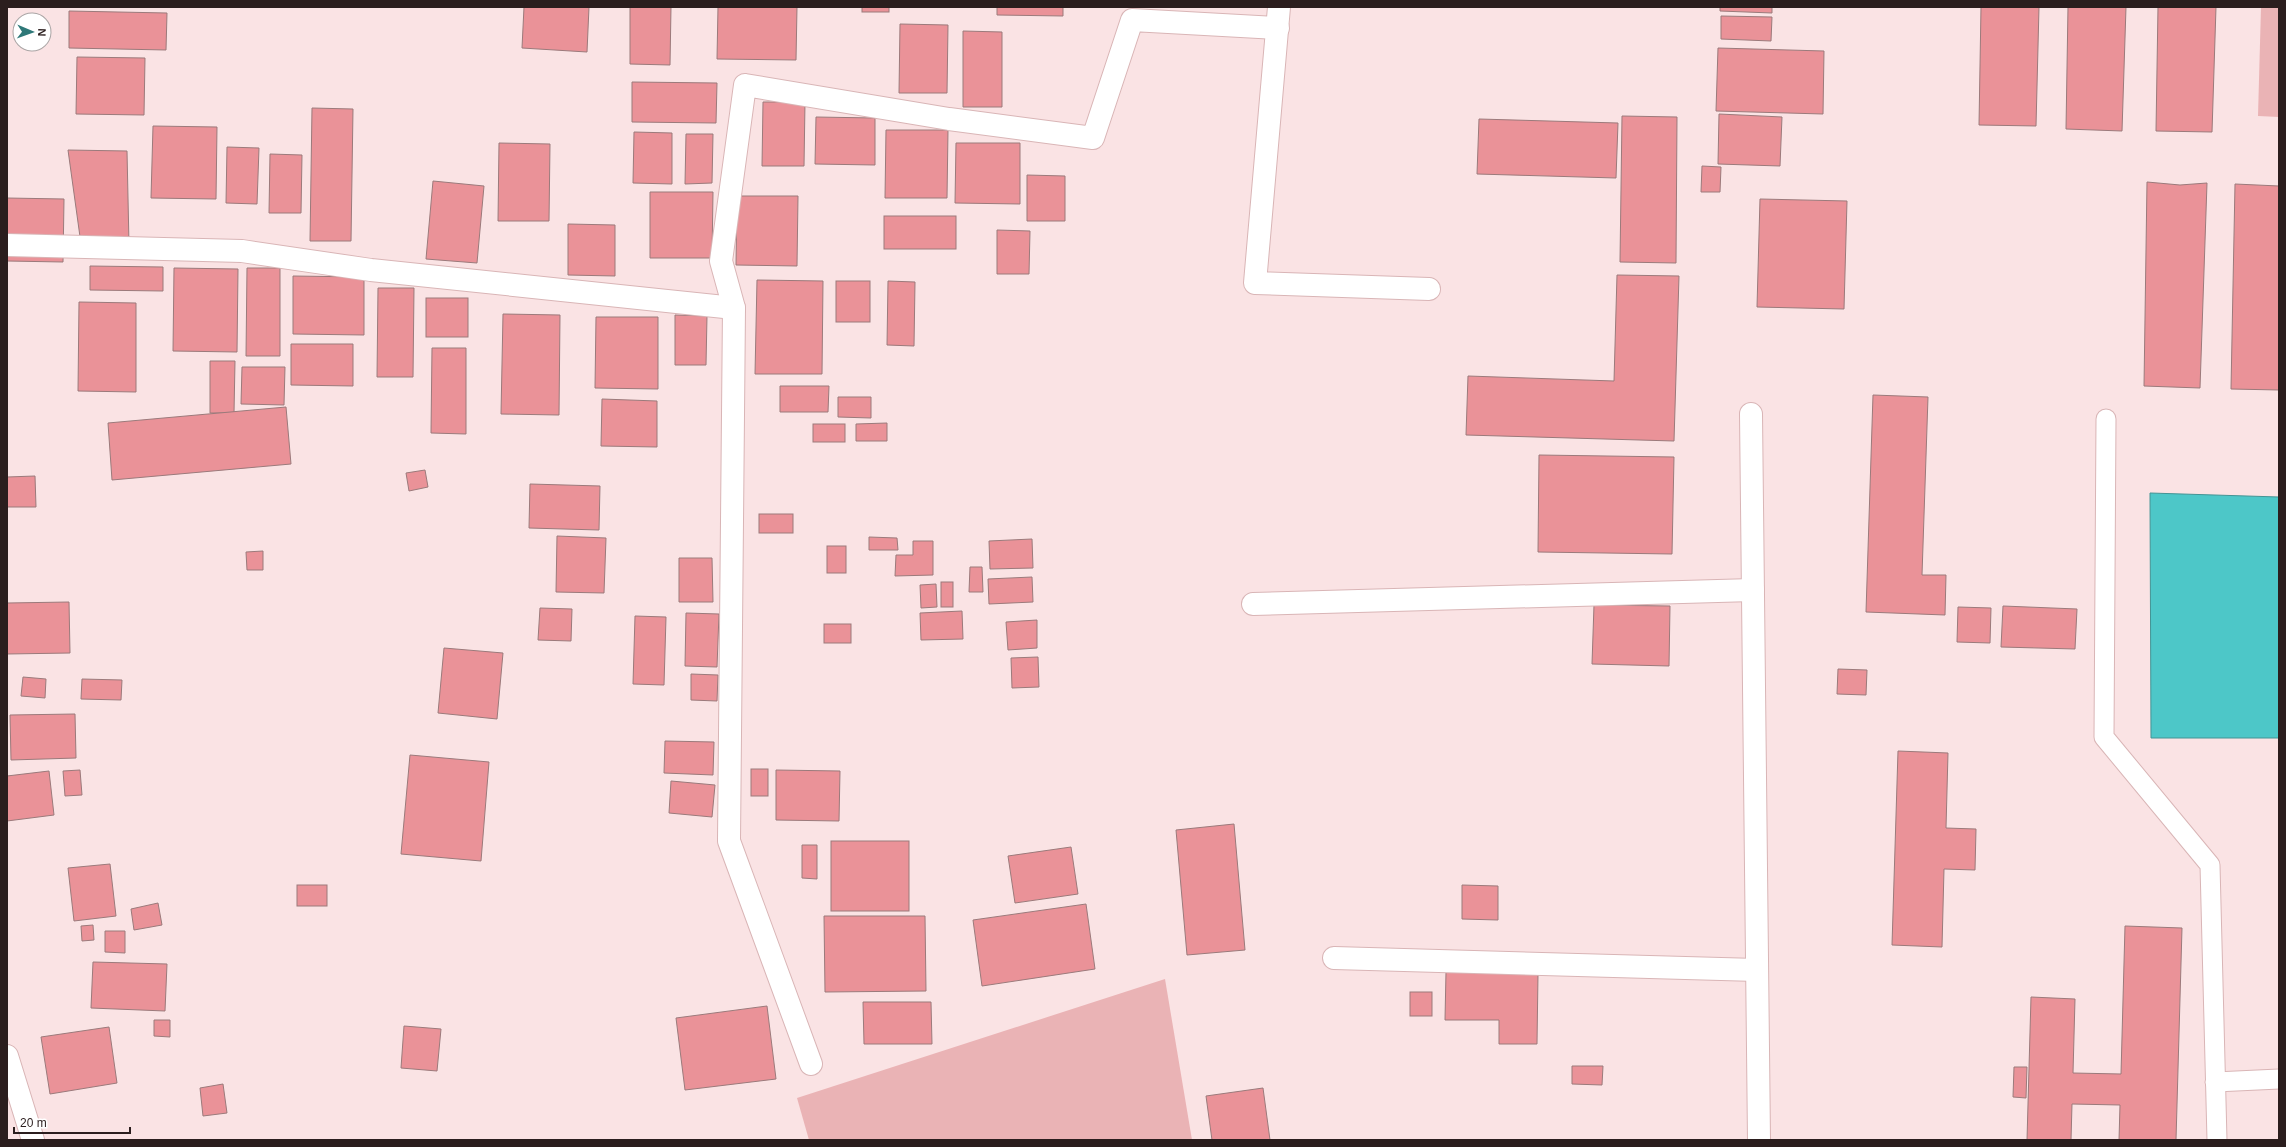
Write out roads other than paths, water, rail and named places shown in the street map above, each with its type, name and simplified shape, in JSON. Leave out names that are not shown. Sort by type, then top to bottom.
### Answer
[{"type":"street","points":[[811,1064],[729,841],[734,308],[721,261],[746,85],[949,119],[1093,138],[1132,20],[1279,18],[1255,283],[1429,289]]},
{"type":"street","points":[[7,245],[242,251],[371,270],[734,308]]},
{"type":"street","points":[[1751,414],[1759,1140]]},
{"type":"street","points":[[1253,604],[1753,590]]},
{"type":"street","points":[[1334,958],[1757,970]]},
{"type":"street","points":[[7,1056],[33,1140]]},
{"type":"lane","points":[[2106,419],[2104,737],[2210,865],[2216,1140]]},
{"type":"lane","points":[[2215,1082],[2279,1079]]},
{"type":"water","points":[[2150,493],[2279,497],[2279,738],[2151,738]]}]
